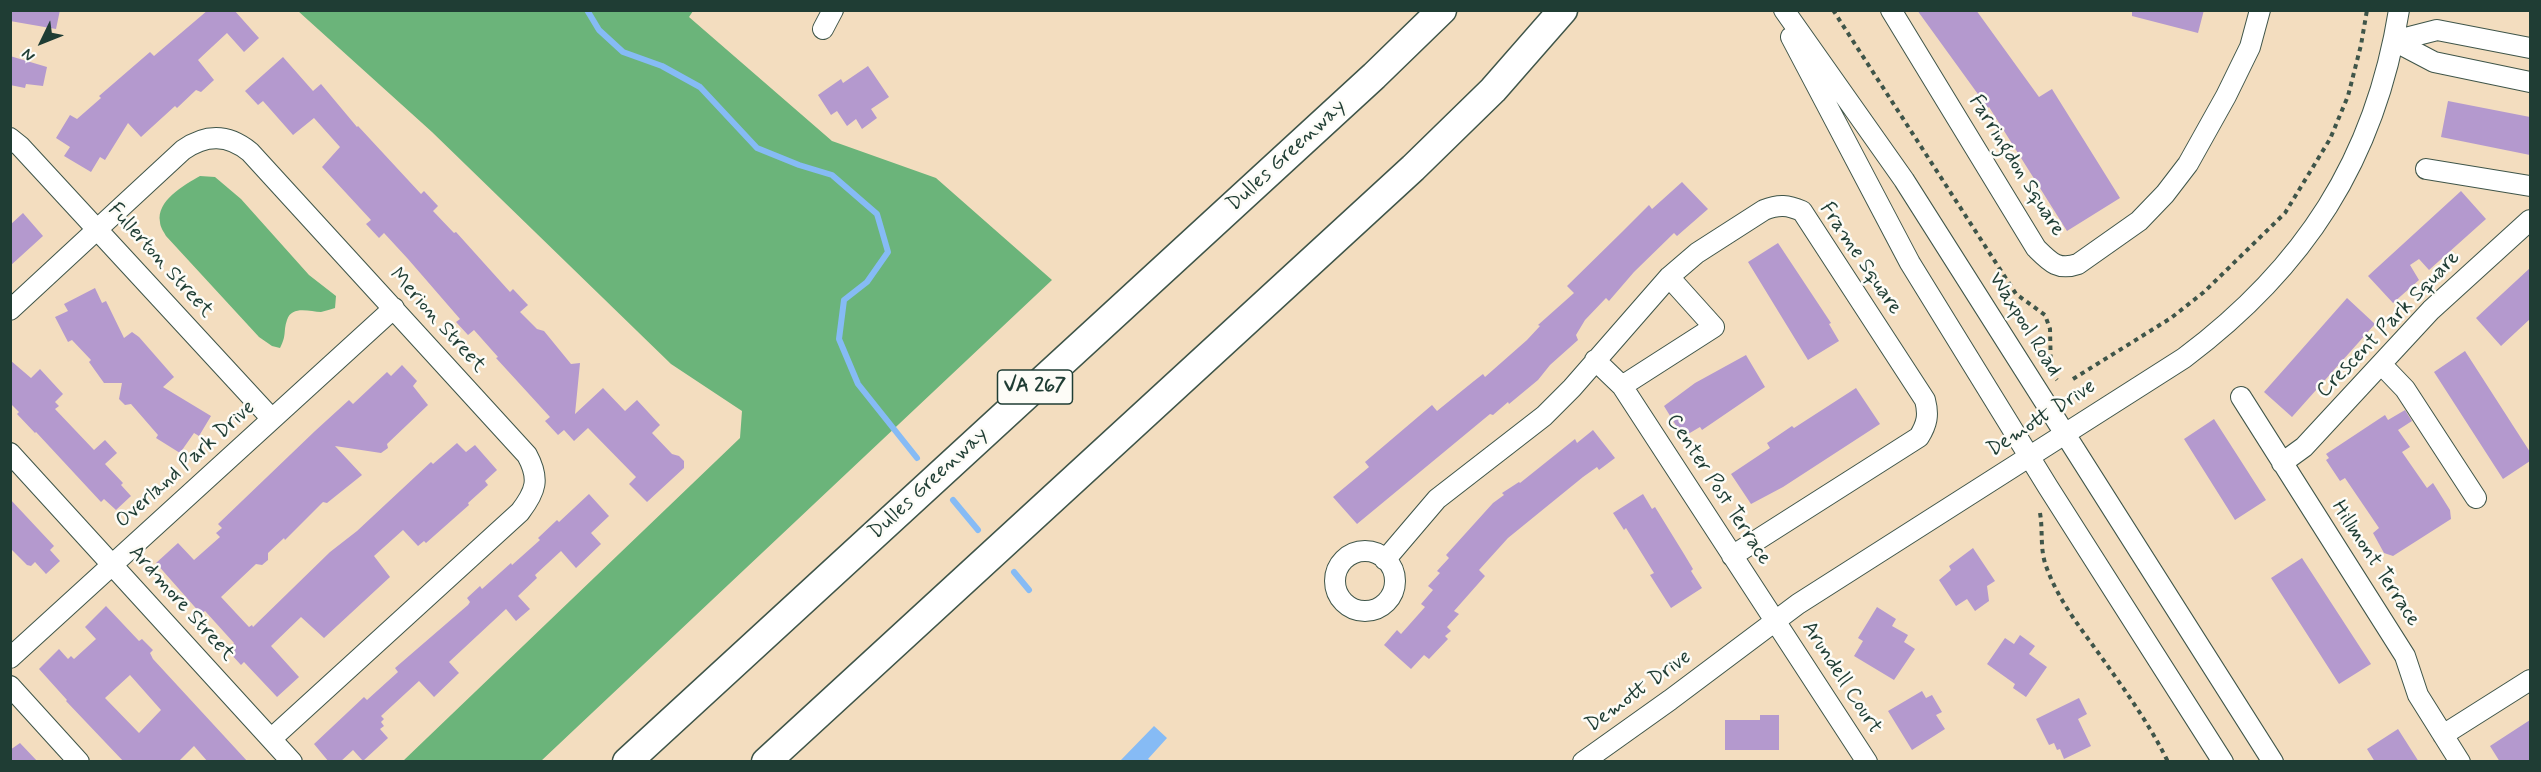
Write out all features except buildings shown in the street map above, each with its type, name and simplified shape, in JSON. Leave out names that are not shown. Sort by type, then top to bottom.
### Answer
[{"type":"highway","name":"Dulles Greenway","points":[[627,762],[1356,92],[1442,10]]},
{"type":"highway","points":[[766,762],[1413,168],[1493,90],[1563,10]]},
{"type":"street","points":[[823,29],[833,10]]},
{"type":"street","points":[[1778,10],[1821,98],[1910,264],[2223,762]]},
{"type":"street","name":"Waxpool Road","points":[[1784,10],[1904,180],[2273,762]]},
{"type":"street","name":"Farringdon Square","points":[[1891,10],[2036,248],[2053,265],[2067,268],[2078,264],[2139,221],[2165,194],[2188,164],[2250,47],[2260,10]]},
{"type":"street","name":"Demott Drive","points":[[1583,762],[1670,700],[1775,620],[2184,358],[2219,331],[2259,295],[2294,255],[2320,219],[2363,141],[2381,91],[2394,41],[2399,10]]},
{"type":"street","points":[[2437,30],[2527,48],[2524,80],[2434,62],[2394,41],[2437,30]]},
{"type":"street","name":"Fullerton Street","points":[[10,138],[99,229],[272,419]]},
{"type":"street","name":"Merion Street","points":[[10,310],[183,150],[195,142],[210,138],[226,138],[250,152],[527,455],[534,468],[536,482],[532,496],[520,512],[271,739]]},
{"type":"street","points":[[2426,169],[2530,186]]},
{"type":"street","name":"Frame Square","points":[[1385,560],[1437,499],[1544,416],[1668,277],[1697,253],[1764,210],[1783,205],[1802,211],[1925,400],[1928,413],[1926,426],[1919,437],[1732,556]]},
{"type":"street","name":"Crescent Park Square","points":[[2282,463],[2304,447],[2431,310],[2530,220]]},
{"type":"street","points":[[1622,386],[1714,327],[1668,277]]},
{"type":"street","name":"Overland Park Drive","points":[[10,658],[394,308]]},
{"type":"street","name":"Center Post Terrace","points":[[1596,360],[1622,386],[1775,620]]},
{"type":"street","points":[[2381,364],[2405,389],[2476,498]]},
{"type":"street","name":"Hillmont Terrace","points":[[2241,397],[2405,656],[2418,695],[2460,762]]},
{"type":"street","name":"Ardmore Street","points":[[10,453],[292,762]]},
{"type":"street","name":"Arundell Court","points":[[1775,620],[1867,762]]},
{"type":"street","points":[[2444,735],[2530,680]]},
{"type":"street","points":[[10,686],[79,762]]},
{"type":"path","points":[[1833,10],[2016,294],[2046,315],[2050,329],[2051,374],[2057,380]]},
{"type":"path","points":[[2073,379],[2170,318],[2204,292],[2285,213],[2330,139],[2348,96],[2367,10]]},
{"type":"path","points":[[2038,506],[2042,521],[2041,541],[2044,558],[2065,605],[2079,628],[2130,697],[2168,762]]},
{"type":"green space","points":[[298,11],[693,11],[689,17],[832,141],[936,178],[1052,280],[541,761],[403,761],[740,438],[742,411],[671,364],[432,132]]},
{"type":"green space","points":[[200,176],[215,177],[241,199],[309,275],[336,296],[335,308],[321,312],[297,311],[289,315],[280,348],[272,346],[259,337],[161,228],[162,207],[179,189]]},
{"type":"water","points":[[1154,726],[1167,738],[1148,759],[1152,761],[1120,761]]},
{"type":"waterway","points":[[587,10],[599,30],[623,52],[662,66],[700,87],[757,148],[832,175],[877,214],[888,252],[867,282],[844,300],[839,339],[858,384],[917,458]]},
{"type":"waterway","points":[[953,500],[978,530]]},
{"type":"waterway","points":[[1014,572],[1029,590]]}]
